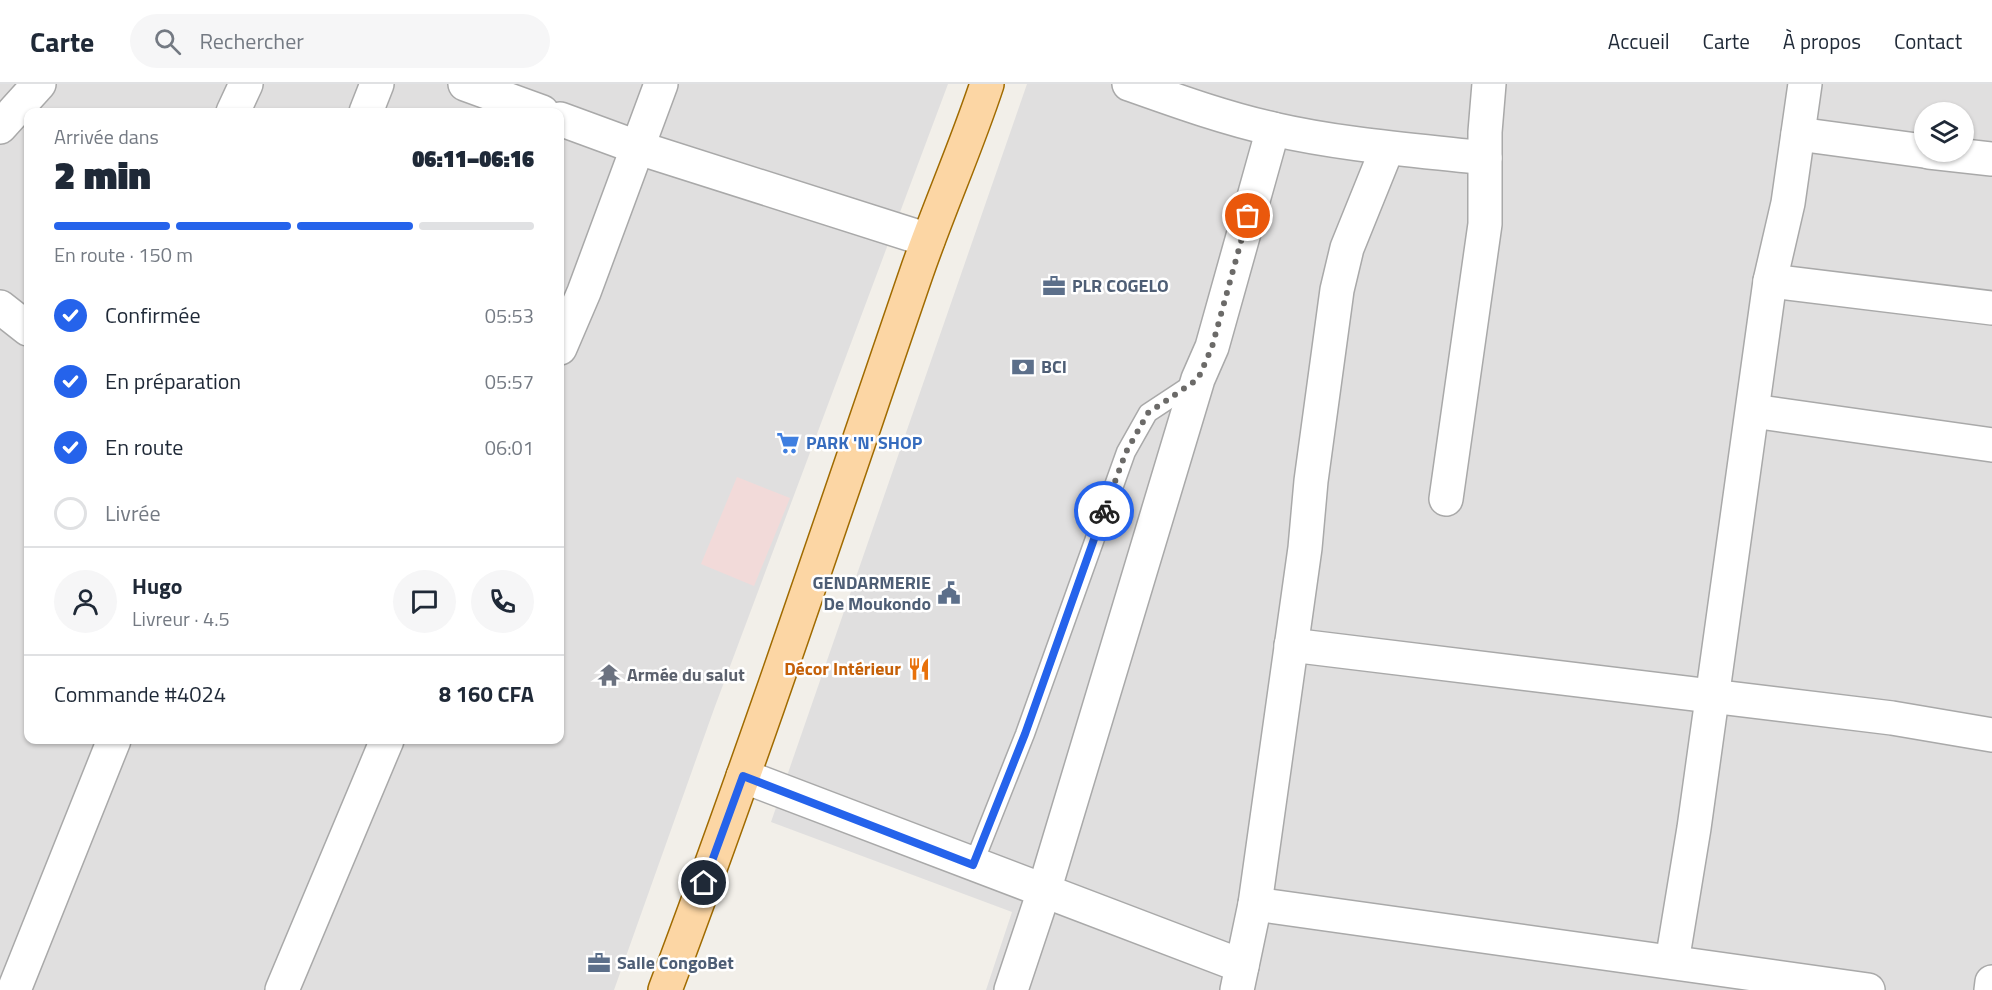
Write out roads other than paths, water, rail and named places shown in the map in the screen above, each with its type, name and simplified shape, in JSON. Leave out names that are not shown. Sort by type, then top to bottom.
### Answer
[{"type":"main road","points":[[665,990],[743,776],[928,240],[967,146],[987,84]]},
{"type":"street","points":[[0,127],[39,84]]},
{"type":"street","points":[[235,108],[246,84]]},
{"type":"street","points":[[368,108],[377,84]]},
{"type":"street","points":[[465,84],[531,108]]},
{"type":"street","points":[[564,339],[639,148],[661,84]]},
{"type":"street","points":[[1129,84],[1191,106],[1273,129],[1387,149],[1485,158]]},
{"type":"street","points":[[1446,499],[1485,224],[1485,132],[1489,84]]},
{"type":"street","points":[[1672,962],[1694,828],[1770,281],[1788,203],[1805,84]]},
{"type":"street","points":[[564,120],[639,148],[928,240]]},
{"type":"street","points":[[1011,990],[1044,891],[1198,379],[1212,347],[1273,129]]},
{"type":"street","points":[[1798,134],[1914,149]]},
{"type":"street","points":[[743,776],[1044,891],[1240,978],[1255,903],[1337,290],[1347,248],[1387,149]]},
{"type":"street","points":[[1974,157],[1992,159]]},
{"type":"street","points":[[1770,281],[1992,308]]},
{"type":"street","points":[[0,307],[24,326]]},
{"type":"street","points":[[1753,411],[1992,445]]},
{"type":"street","points":[[1291,645],[1892,718],[1992,735]]},
{"type":"street","points":[[14,990],[112,744]]},
{"type":"street","points":[[282,990],[385,744]]},
{"type":"street","points":[[1255,903],[1868,990]]},
{"type":"street","points":[[1991,990],[1992,982]]},
{"type":"lane","points":[[973,865],[1025,734],[1126,452],[1148,413],[1198,379]]},
{"type":"place","name":"PLR COGELO","points":[[1054,286]]},
{"type":"place","name":"BCI","points":[[1023,367]]},
{"type":"place","name":"PARK 'N' SHOP","points":[[788,443]]},
{"type":"place","name":"GENDARMERIE De Moukondo","points":[[949,593]]},
{"type":"place","name":"Décor Intérieur","points":[[919,669]]},
{"type":"place","name":"Armée du salut","points":[[609,675]]},
{"type":"place","name":"Salle CongoBet","points":[[599,963]]}]
